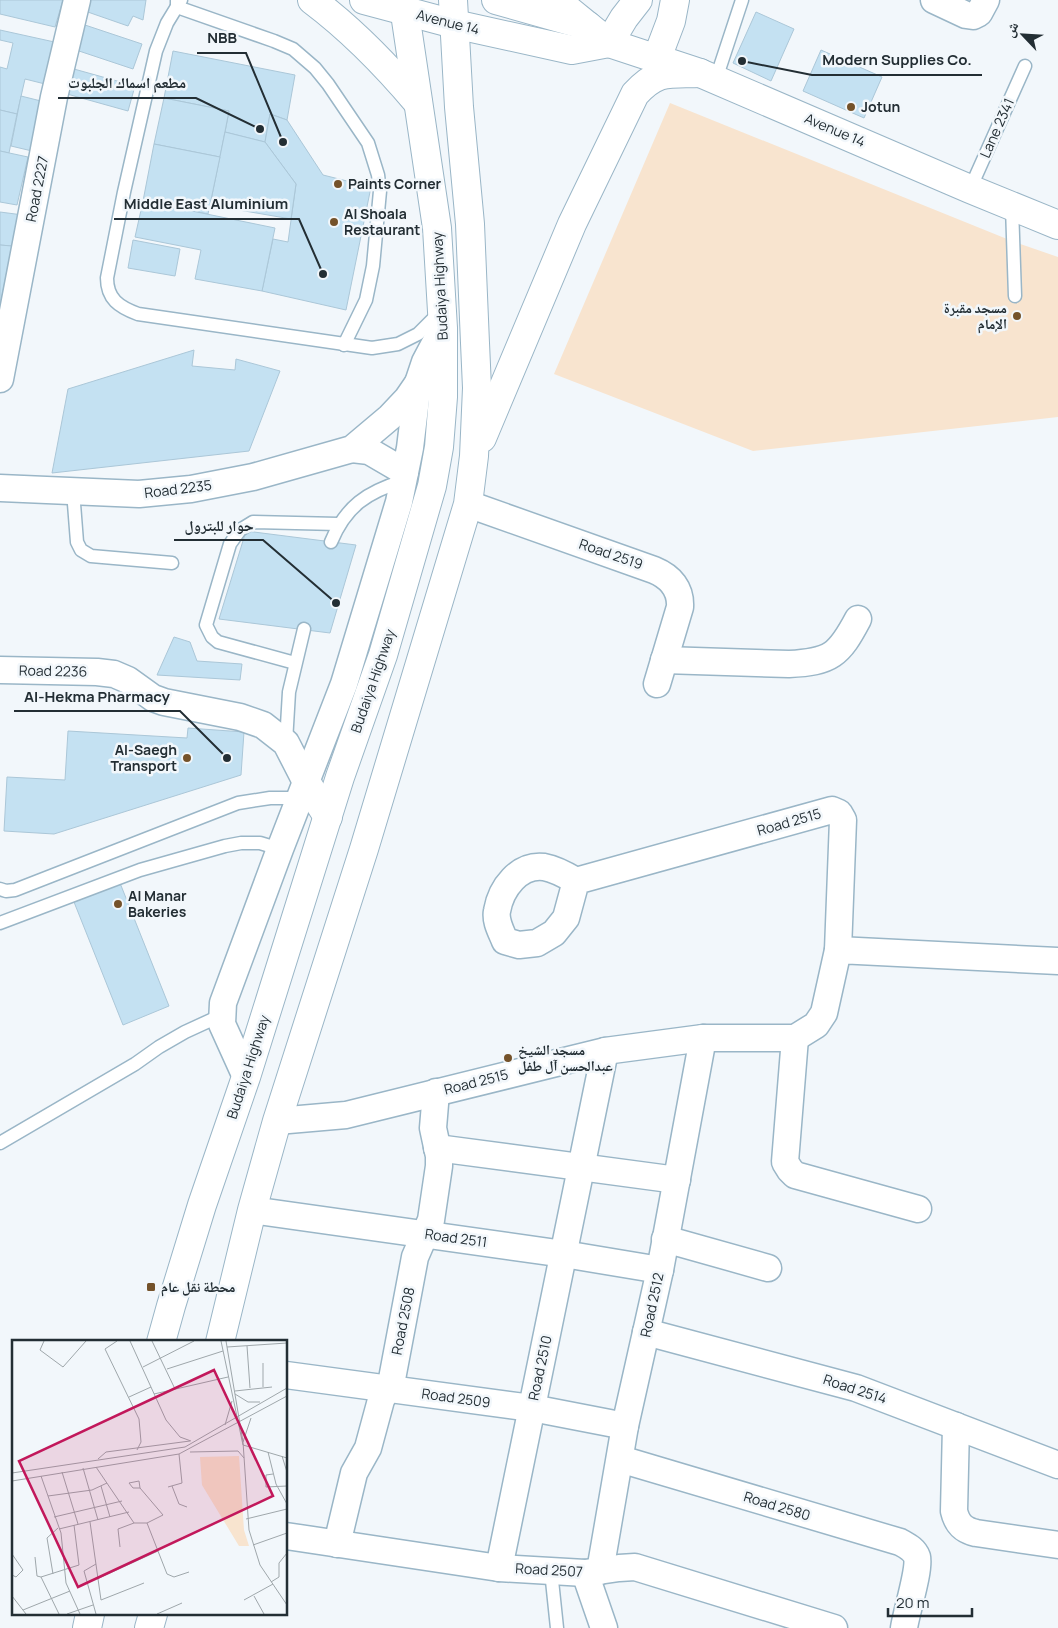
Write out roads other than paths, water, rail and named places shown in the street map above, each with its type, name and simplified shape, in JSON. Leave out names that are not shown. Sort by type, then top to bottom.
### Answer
[{"type":"main road","points":[[312,0],[387,66],[418,104]]},
{"type":"main road","name":"Avenue 14","points":[[364,0],[453,12],[572,50],[609,43]]},
{"type":"main road","name":"Avenue 14","points":[[496,0],[588,26],[609,43],[708,76],[1058,225]]},
{"type":"main road","points":[[556,0],[588,26]]},
{"type":"main road","points":[[609,43],[624,18],[638,0]]},
{"type":"main road","points":[[657,58],[671,21],[675,0]]},
{"type":"main road","name":"Budaiya Highway","points":[[162,1340],[170,1306],[202,1205],[246,1077],[328,817],[383,655],[432,486],[438,448],[442,398],[443,319],[437,228],[404,6]]},
{"type":"main road","points":[[220,1340],[252,1210],[277,1121],[364,849],[468,504],[474,456],[477,388],[471,234],[459,107],[453,12]]},
{"type":"main road","points":[[474,456],[572,224],[635,94],[653,78],[663,73],[708,76]]},
{"type":"main road","points":[[303,790],[328,817]]},
{"type":"street","name":"Road 2227","points":[[0,378],[5,331],[54,97],[77,0]]},
{"type":"street","points":[[934,0],[966,15],[973,16],[979,13],[986,0]]},
{"type":"street","points":[[246,1077],[222,1024],[226,992],[344,684],[399,502],[414,422],[418,383],[443,319]]},
{"type":"street","name":"Road 2235","points":[[352,449],[390,418],[418,383]]},
{"type":"street","name":"Road 2235","points":[[0,488],[139,494],[191,489],[253,477],[352,449],[369,451],[404,476]]},
{"type":"street","name":"Road 2519","points":[[468,504],[664,574],[671,580],[681,598],[680,608],[661,672],[809,663],[829,657],[845,643],[858,619]]},
{"type":"street","name":"Road 2236","points":[[0,670],[114,674],[128,680],[153,698],[164,702],[240,717],[263,725],[286,743],[303,790]]},
{"type":"street","name":"Road 2515","points":[[277,1121],[346,1115],[605,1051],[703,1038],[794,1038],[816,1026],[824,1013],[838,950],[843,820],[839,813],[832,810],[576,881]]},
{"type":"street","points":[[838,950],[1058,962]]},
{"type":"street","name":"Road 2512","points":[[592,1572],[620,1458],[625,1426],[660,1270],[703,1038]]},
{"type":"street","points":[[794,1038],[785,1162],[790,1170],[795,1174],[918,1209]]},
{"type":"street","name":"Road 2510","points":[[499,1568],[605,1051]]},
{"type":"street","name":"Road 2508","points":[[337,1544],[354,1473],[368,1448],[381,1400],[388,1389],[394,1368],[415,1257],[431,1220],[439,1166],[433,1128],[436,1092]]},
{"type":"street","points":[[437,1148],[677,1180]]},
{"type":"street","name":"Road 2511","points":[[252,1210],[564,1254],[660,1270]]},
{"type":"street","points":[[666,1239],[768,1268]]},
{"type":"street","name":"Road 2514","points":[[646,1332],[850,1386],[1058,1465]]},
{"type":"street","name":"Road 2509","points":[[288,1374],[532,1408],[625,1426]]},
{"type":"street","points":[[956,1426],[954,1512],[956,1520],[961,1526],[968,1531],[976,1533],[1058,1545]]},
{"type":"street","name":"Road 2580","points":[[620,1458],[900,1542],[911,1547],[917,1558],[917,1570],[904,1628]]},
{"type":"street","name":"Road 2507","points":[[288,1536],[499,1568],[592,1572],[635,1567],[834,1628]]},
{"type":"street","points":[[592,1572],[604,1628]]},
{"type":"lane","points":[[708,76],[742,0]]},
{"type":"lane","points":[[344,345],[366,300],[373,266],[380,191],[378,175],[368,142],[328,84],[309,62],[294,50],[178,2],[156,51],[124,192],[107,278],[107,289],[112,298],[120,305],[138,314],[344,345],[372,348],[398,344],[443,319]]},
{"type":"lane","name":"Lane 2341","points":[[970,189],[1025,66]]},
{"type":"lane","points":[[1012,207],[1015,296]]},
{"type":"lane","points":[[330,542],[338,524],[361,500],[404,476]]},
{"type":"lane","points":[[73,491],[77,542],[81,550],[91,556],[172,563]]},
{"type":"lane","points":[[295,663],[224,644],[212,637],[208,632],[206,625],[230,544],[240,530],[253,522],[338,524]]},
{"type":"lane","points":[[286,743],[288,706],[295,663],[304,629]]},
{"type":"lane","points":[[0,889],[6,891],[15,890],[238,803],[303,790]]},
{"type":"lane","points":[[0,923],[140,870],[224,846],[260,843],[280,849]]},
{"type":"lane","points":[[0,1143],[135,1064],[185,1032],[222,1015]]},
{"type":"lane","points":[[552,1571],[557,1628]]},
{"type":"place","name":"Modern Supplies Co.","points":[[742,61]]},
{"type":"place","name":"Jotun","points":[[851,107]]},
{"type":"place","name":"مطعم اسماك الجلبوت","points":[[260,129]]},
{"type":"place","name":"NBB","points":[[283,142]]},
{"type":"place","name":"Paints Corner","points":[[338,184]]},
{"type":"place","name":"Al Shoala Restaurant","points":[[334,222]]},
{"type":"place","name":"Middle East Aluminium","points":[[323,274]]},
{"type":"place","name":"مسجد مقبرة الإمام","points":[[1017,316]]},
{"type":"place","name":"حوار للبترول","points":[[336,603]]},
{"type":"place","name":"Al-Saegh Transport","points":[[187,758]]},
{"type":"place","name":"Al-Hekma Pharmacy","points":[[227,758]]},
{"type":"place","name":"Al Manar Bakeries","points":[[118,904]]},
{"type":"place","name":"مسجد الشيخ عبدالحسن آل طفل","points":[[508,1058]]},
{"type":"place","name":"محطة نقل عام","points":[[151,1287]]}]
